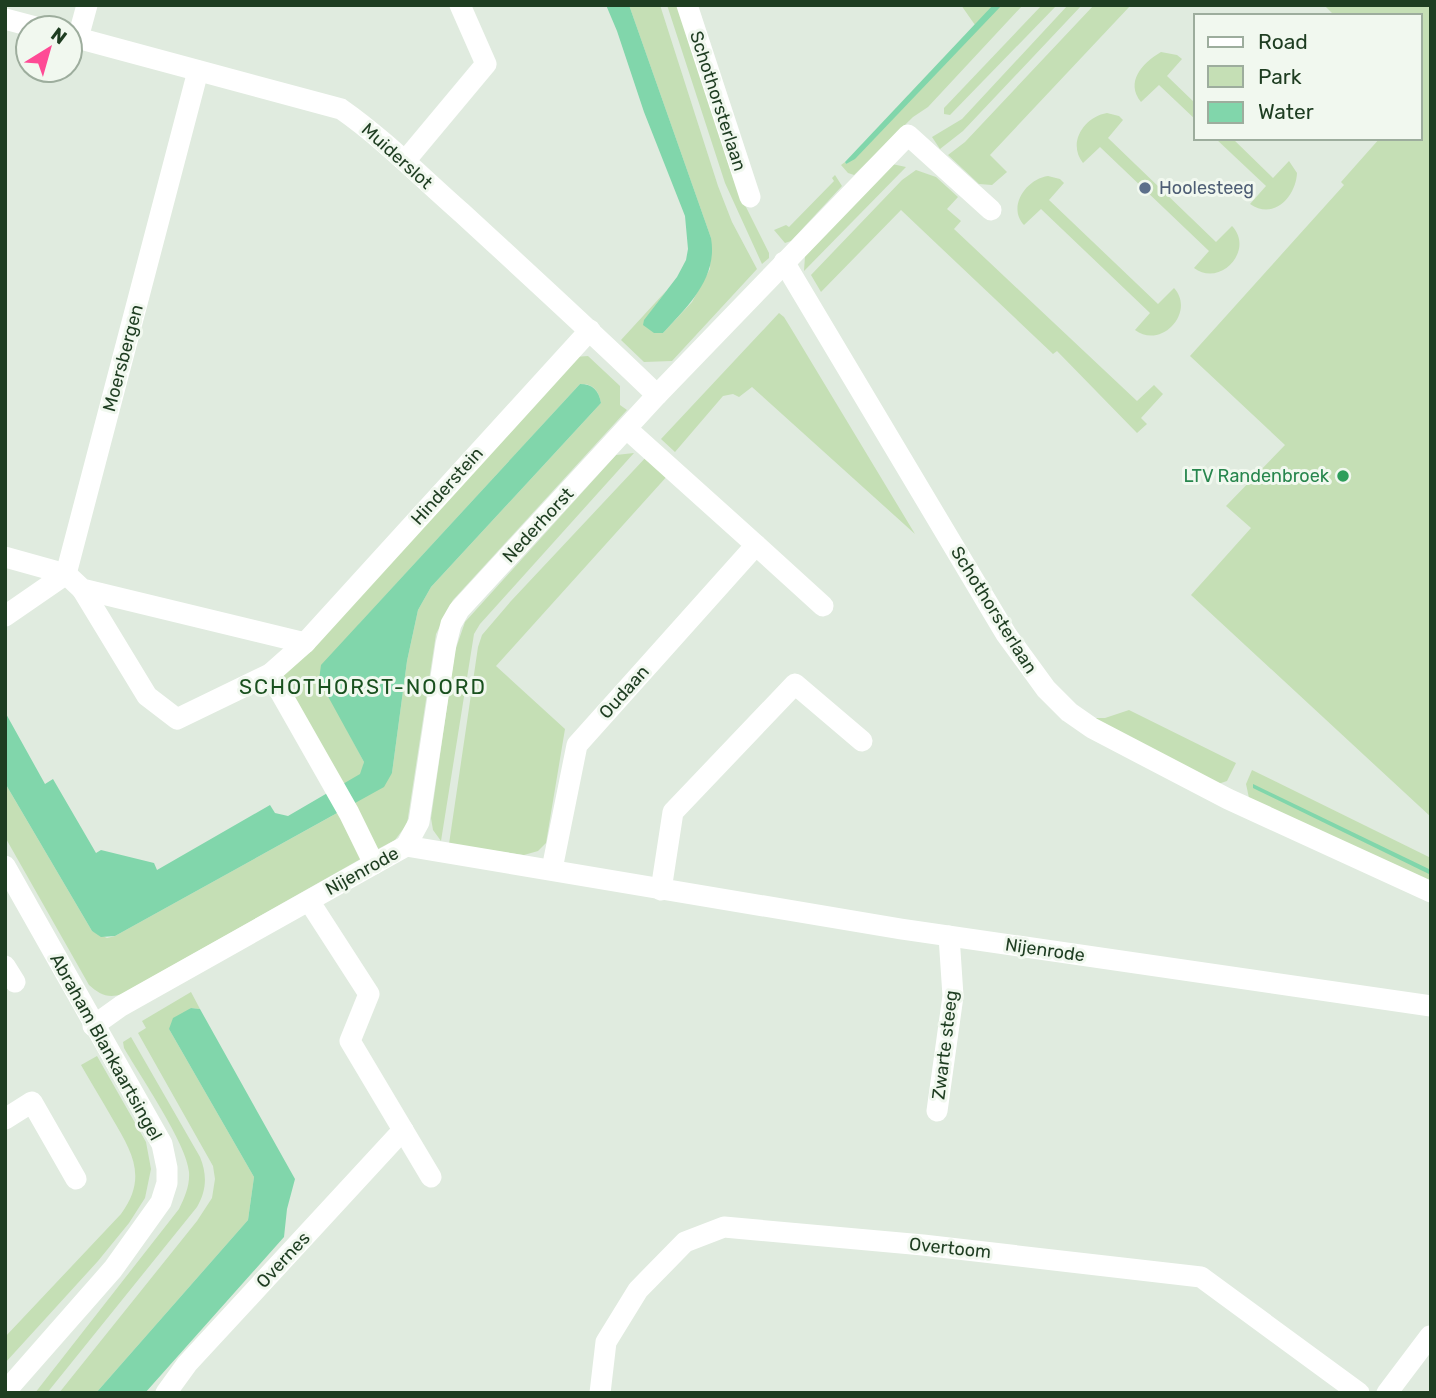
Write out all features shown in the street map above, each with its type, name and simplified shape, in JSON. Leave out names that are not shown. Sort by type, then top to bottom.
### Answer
[{"type":"street","points":[[405,161],[486,64],[460,5]]},
{"type":"street","name":"Schothorsterlaan","points":[[687,5],[750,197]]},
{"type":"street","name":"Muiderslot","points":[[84,40],[341,109],[405,161],[657,395]]},
{"type":"street","name":"Moersbergen","points":[[66,574],[198,71]]},
{"type":"street","points":[[784,262],[908,135],[991,210]]},
{"type":"street","name":"Schothorsterlaan","points":[[784,262],[1006,634],[1061,705],[1092,729],[1228,799],[1431,892]]},
{"type":"street","name":"Nederhorst","points":[[406,846],[415,835],[419,822],[451,624],[459,610],[784,262]]},
{"type":"street","name":"Hinderstein","points":[[5,558],[66,574],[82,589],[147,696],[177,719],[270,674],[305,643],[590,330]]},
{"type":"street","points":[[627,429],[823,606]]},
{"type":"street","name":"Oudaan","points":[[552,869],[577,745],[756,545]]},
{"type":"street","points":[[5,616],[66,574]]},
{"type":"street","name":"Hinderstein","points":[[82,589],[305,643]]},
{"type":"street","points":[[270,674],[349,813],[374,864]]},
{"type":"street","points":[[661,890],[673,812],[795,684],[862,741]]},
{"type":"street","name":"Nijenrode","points":[[93,1026],[121,1006],[406,846],[949,936],[1431,1006]]},
{"type":"street","name":"Abraham Blankaartsingel","points":[[5,866],[162,1144],[167,1168],[167,1183],[161,1202],[113,1269],[5,1392]]},
{"type":"street","points":[[309,901],[369,994],[350,1041],[431,1177]]},
{"type":"street","name":"Zwarte steeg","points":[[937,1111],[953,996],[949,936]]},
{"type":"street","points":[[5,1119],[32,1102],[76,1179]]},
{"type":"street","name":"Overnes","points":[[166,1393],[187,1364],[403,1130]]},
{"type":"street","name":"Overtoom","points":[[600,1393],[606,1342],[638,1290],[685,1242],[724,1227],[923,1245],[1201,1276],[1359,1393]]},
{"type":"street","points":[[1387,1393],[1431,1336]]},
{"type":"green space","points":[[629,5],[660,5],[718,186],[732,222],[757,269],[672,361],[644,362],[621,340],[666,291],[644,321],[644,325],[663,333],[692,302],[710,269],[711,238]]},
{"type":"green space","points":[[667,5],[677,5],[741,197],[769,253],[769,258],[762,264],[725,183]]},
{"type":"green space","points":[[961,5],[1023,5],[928,107],[913,117],[854,175],[848,173],[841,165],[845,162],[846,164],[975,25]]},
{"type":"green space","points":[[1042,5],[1057,5],[950,115],[944,114],[944,108]]},
{"type":"green space","points":[[1068,5],[1082,5],[963,131],[940,149],[932,137],[962,119]]},
{"type":"green space","points":[[1094,5],[1131,5],[990,155],[1007,172],[992,185],[979,184],[948,155],[965,142]]},
{"type":"green space","name":"LTV Randenbroek","points":[[1324,5],[1431,5],[1431,817],[1191,595],[1251,528],[1226,506],[1285,445],[1190,356],[1344,185],[1341,182],[1378,140],[1422,140],[1422,14],[1333,14]]},
{"type":"green space","points":[[1161,52],[1177,55],[1182,59],[1167,76],[1194,102],[1194,118],[1159,85],[1141,102],[1136,95],[1135,80],[1148,62]]},
{"type":"green space","points":[[1107,113],[1123,120],[1108,138],[1216,242],[1232,226],[1238,236],[1239,246],[1237,255],[1224,270],[1204,273],[1194,268],[1209,251],[1100,147],[1083,163],[1077,147],[1080,132],[1091,120]]},
{"type":"green space","points":[[1217,140],[1234,140],[1273,178],[1289,161],[1297,173],[1296,182],[1282,204],[1267,210],[1250,204],[1266,186]]},
{"type":"green space","points":[[892,164],[906,167],[804,271],[805,256]]},
{"type":"green space","points":[[916,170],[936,177],[958,197],[947,209],[961,221],[954,229],[1137,401],[1154,385],[1163,394],[1141,418],[1147,424],[1137,433],[1057,351],[1053,354],[901,210],[821,292],[811,275],[902,180]]},
{"type":"green space","points":[[835,175],[842,186],[791,241],[785,243],[774,230],[786,225],[789,227],[834,181],[832,178]]},
{"type":"green space","points":[[1048,176],[1064,183],[1049,200],[1158,304],[1174,288],[1180,298],[1181,308],[1172,326],[1165,332],[1145,335],[1135,330],[1150,313],[1041,209],[1024,225],[1017,210],[1021,195],[1033,182]]},
{"type":"green space","points":[[779,313],[784,317],[915,534],[752,387],[739,397],[733,394],[723,396],[675,452],[661,439]]},
{"type":"green space","points":[[588,356],[620,386],[620,405],[627,410],[453,600],[436,634],[407,824],[395,840],[376,850],[351,805],[392,773],[407,661],[418,610],[431,587],[601,403],[595,389],[580,384],[359,624],[347,730],[364,762],[361,774],[341,787],[283,675],[575,357]]},
{"type":"green space","points":[[634,453],[480,624],[474,634],[441,841],[433,830],[431,818],[455,651],[465,622],[616,455]]},
{"type":"green space","points":[[648,455],[669,474],[496,666],[565,729],[546,843],[538,851],[524,855],[449,844],[482,635]]},
{"type":"green space","points":[[1129,710],[1236,763],[1227,781],[1218,784],[1094,718],[1105,718]]},
{"type":"green space","points":[[1252,770],[1431,858],[1431,885],[1249,798],[1246,784]]},
{"type":"green space","points":[[5,783],[92,931],[107,938],[339,812],[364,857],[122,994],[108,996],[89,985],[5,837]]},
{"type":"green space","points":[[191,992],[200,1009],[191,1008],[169,1029],[254,1177],[248,1220],[96,1393],[59,1393],[197,1221],[212,1198],[215,1179],[213,1166],[138,1033],[146,1028],[142,1021]]},
{"type":"green space","points":[[131,1037],[200,1157],[205,1176],[203,1194],[197,1207],[47,1393],[35,1393],[179,1209],[187,1191],[189,1172],[180,1145],[124,1048],[123,1042]]},
{"type":"green space","points":[[97,1056],[146,1142],[151,1169],[145,1198],[129,1223],[98,1261],[5,1363],[5,1337],[121,1214],[134,1188],[131,1154],[81,1065]]},
{"type":"water","points":[[606,5],[629,5],[711,238],[710,266],[705,279],[691,302],[663,333],[654,333],[643,325],[686,260],[688,249],[685,216]]},
{"type":"water","points":[[993,5],[1002,5],[855,159],[846,164],[845,162]]},
{"type":"water","points":[[580,384],[595,389],[601,403],[431,587],[418,610],[407,661],[392,773],[384,787],[115,936],[101,937],[92,931],[5,783],[5,712],[45,784],[53,779],[96,853],[101,850],[154,863],[157,870],[270,805],[275,813],[288,816],[360,774],[364,762],[319,680],[321,665]]},
{"type":"water","points":[[1253,784],[1431,870],[1431,875],[1253,788]]},
{"type":"water","points":[[191,1008],[200,1009],[295,1179],[287,1209],[284,1237],[145,1393],[96,1393],[248,1220],[254,1177],[169,1029],[173,1018]]},
{"type":"place","name":"Hoolesteeg","points":[[1145,188]]},
{"type":"place","name":"LTV Randenbroek","points":[[1343,476]]},
{"type":"district","name":"SCHOTHORST-NOORD","points":[[363,686]]}]
